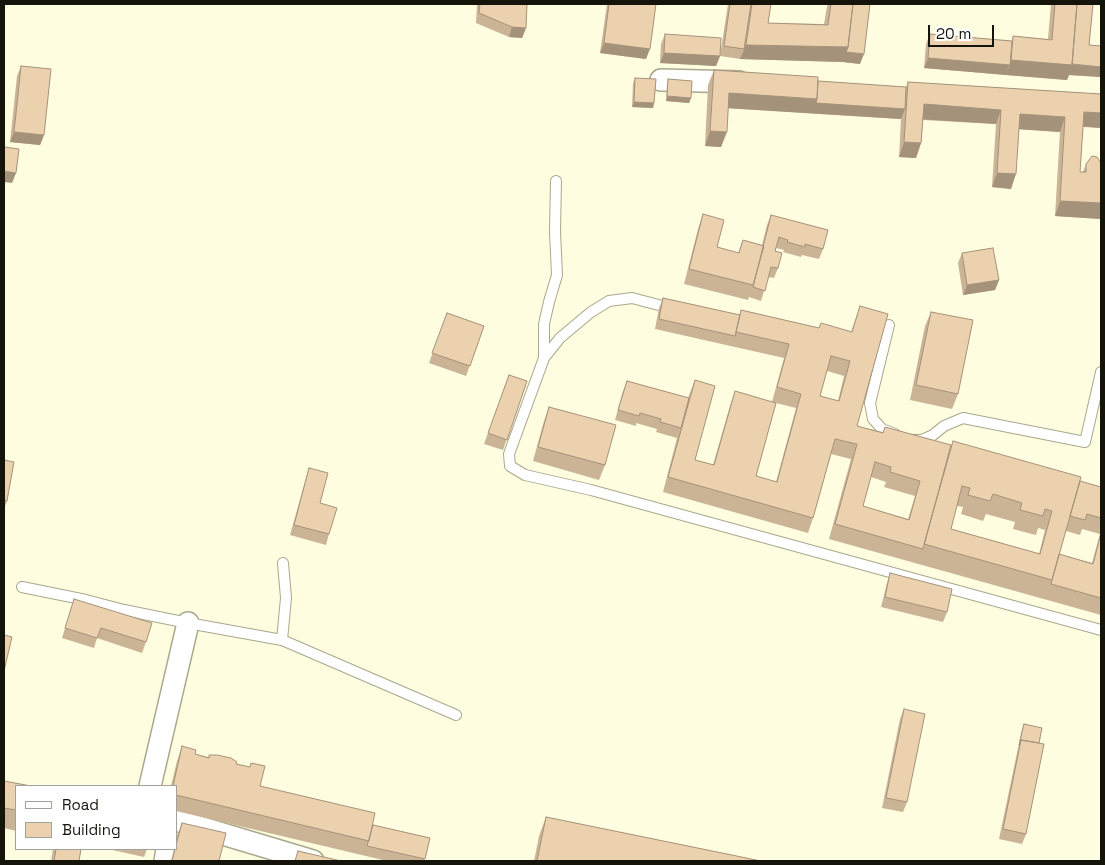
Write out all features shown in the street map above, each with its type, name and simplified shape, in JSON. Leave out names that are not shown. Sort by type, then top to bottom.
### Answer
[{"type":"street","points":[[661,80],[760,83]]},
{"type":"street","points":[[150,785],[188,623]]},
{"type":"street","points":[[178,821],[313,861]]},
{"type":"lane","points":[[544,358],[544,324],[556,275],[556,181]]},
{"type":"lane","points":[[683,311],[632,298],[609,301],[591,312],[560,338],[544,358],[509,454],[510,466],[525,475],[591,490],[1101,630]]},
{"type":"lane","points":[[889,325],[870,403],[873,419],[882,429],[912,440],[922,440],[944,426],[963,418],[1086,442],[1101,372]]},
{"type":"lane","points":[[282,640],[286,598],[283,563]]},
{"type":"lane","points":[[22,587],[124,610],[282,640],[456,715]]},
{"type":"building","points":[[480,4],[527,4],[526,28],[512,27],[479,13]]},
{"type":"building","points":[[609,4],[656,4],[650,49],[604,43]]},
{"type":"building","points":[[730,4],[751,4],[744,49],[724,46]]},
{"type":"building","points":[[752,4],[771,4],[768,23],[828,25],[831,4],[853,4],[848,47],[746,45]]},
{"type":"building","points":[[853,4],[870,4],[864,54],[846,52]]},
{"type":"building","points":[[1055,4],[1077,4],[1072,65],[1011,60],[1013,36],[1052,40]]},
{"type":"building","points":[[1077,4],[1093,4],[1089,45],[1101,46],[1101,67],[1072,64]]},
{"type":"building","points":[[665,34],[721,38],[720,56],[664,53]]},
{"type":"building","points":[[930,34],[1012,41],[1010,65],[928,58]]},
{"type":"building","points":[[21,66],[51,69],[44,135],[14,132]]},
{"type":"building","points":[[714,70],[818,77],[817,99],[729,93],[727,132],[710,131]]},
{"type":"building","points":[[635,78],[656,79],[654,103],[634,102]]},
{"type":"building","points":[[668,79],[692,81],[691,98],[667,96]]},
{"type":"building","points":[[818,81],[906,87],[905,109],[816,103]]},
{"type":"building","points":[[908,82],[1101,94],[1101,113],[1084,112],[1080,172],[1086,172],[1086,164],[1092,156],[1097,157],[1101,163],[1101,203],[1060,201],[1065,117],[1020,114],[1016,174],[997,173],[1001,110],[924,104],[921,143],[904,142]]},
{"type":"building","points":[[4,147],[19,149],[16,173],[4,171]]},
{"type":"building","points":[[703,214],[724,220],[717,247],[739,253],[743,240],[764,246],[753,285],[689,269]]},
{"type":"building","points":[[771,215],[828,230],[823,249],[805,244],[805,247],[787,242],[788,240],[779,237],[775,251],[782,253],[778,268],[771,267],[765,291],[753,287]]},
{"type":"building","points":[[993,248],[999,280],[967,285],[962,253]]},
{"type":"building","points":[[663,298],[740,315],[735,336],[659,319]]},
{"type":"building","points":[[860,306],[888,314],[857,426],[883,433],[885,427],[951,445],[923,549],[835,524],[857,444],[835,439],[813,518],[668,477],[695,380],[715,386],[695,460],[714,465],[735,391],[776,403],[756,476],[777,482],[801,394],[777,387],[789,344],[736,332],[741,310],[819,328],[821,323],[852,332]],"holes":[[[831,356],[850,361],[839,401],[820,396]],[[875,462],[891,467],[890,472],[920,481],[909,520],[863,506]]]},
{"type":"building","points":[[931,312],[973,320],[958,394],[916,385]]},
{"type":"building","points":[[447,313],[484,326],[470,366],[432,353]]},
{"type":"building","points":[[509,375],[527,381],[507,440],[488,433]]},
{"type":"building","points":[[627,381],[689,398],[681,428],[660,422],[661,419],[640,413],[639,416],[618,410]]},
{"type":"building","points":[[549,407],[616,425],[605,465],[538,447]]},
{"type":"building","points":[[953,441],[1081,477],[1052,580],[924,544]],"holes":[[[962,486],[970,488],[968,495],[990,501],[993,494],[1022,503],[1020,510],[1043,516],[1045,509],[1052,511],[1040,554],[951,529]]]},
{"type":"building","points":[[4,460],[14,462],[7,501],[4,500]]},
{"type":"building","points":[[309,468],[328,473],[320,503],[337,508],[329,534],[294,525]]},
{"type":"building","points":[[1080,481],[1101,487],[1101,518],[1087,514],[1085,520],[1070,516]]},
{"type":"building","points":[[1101,533],[1101,598],[1051,584],[1059,554],[1093,564]]},
{"type":"building","points":[[890,573],[952,589],[947,612],[885,597]]},
{"type":"building","points":[[74,599],[152,623],[146,642],[101,628],[97,638],[65,628]]},
{"type":"building","points":[[4,635],[12,637],[4,671]]},
{"type":"building","points":[[904,709],[925,714],[907,802],[886,798]]},
{"type":"building","points":[[1024,724],[1042,728],[1039,743],[1021,740],[1019,745]]},
{"type":"building","points":[[1021,740],[1044,744],[1026,834],[1003,829]]},
{"type":"building","points":[[182,746],[196,750],[195,754],[209,758],[209,755],[217,755],[231,758],[237,762],[236,764],[250,767],[251,763],[265,766],[260,786],[375,813],[369,841],[178,795],[178,785],[173,785]]},
{"type":"building","points":[[4,781],[26,785],[15,785],[15,810],[4,808]]},
{"type":"building","points":[[546,817],[761,861],[537,861]]},
{"type":"building","points":[[182,823],[226,833],[219,861],[172,861],[175,850],[178,850],[178,838]]},
{"type":"building","points":[[373,825],[430,838],[425,859],[367,846]]},
{"type":"building","points":[[56,850],[81,850],[79,861],[54,861]]},
{"type":"building","points":[[298,851],[341,861],[295,861]]}]
